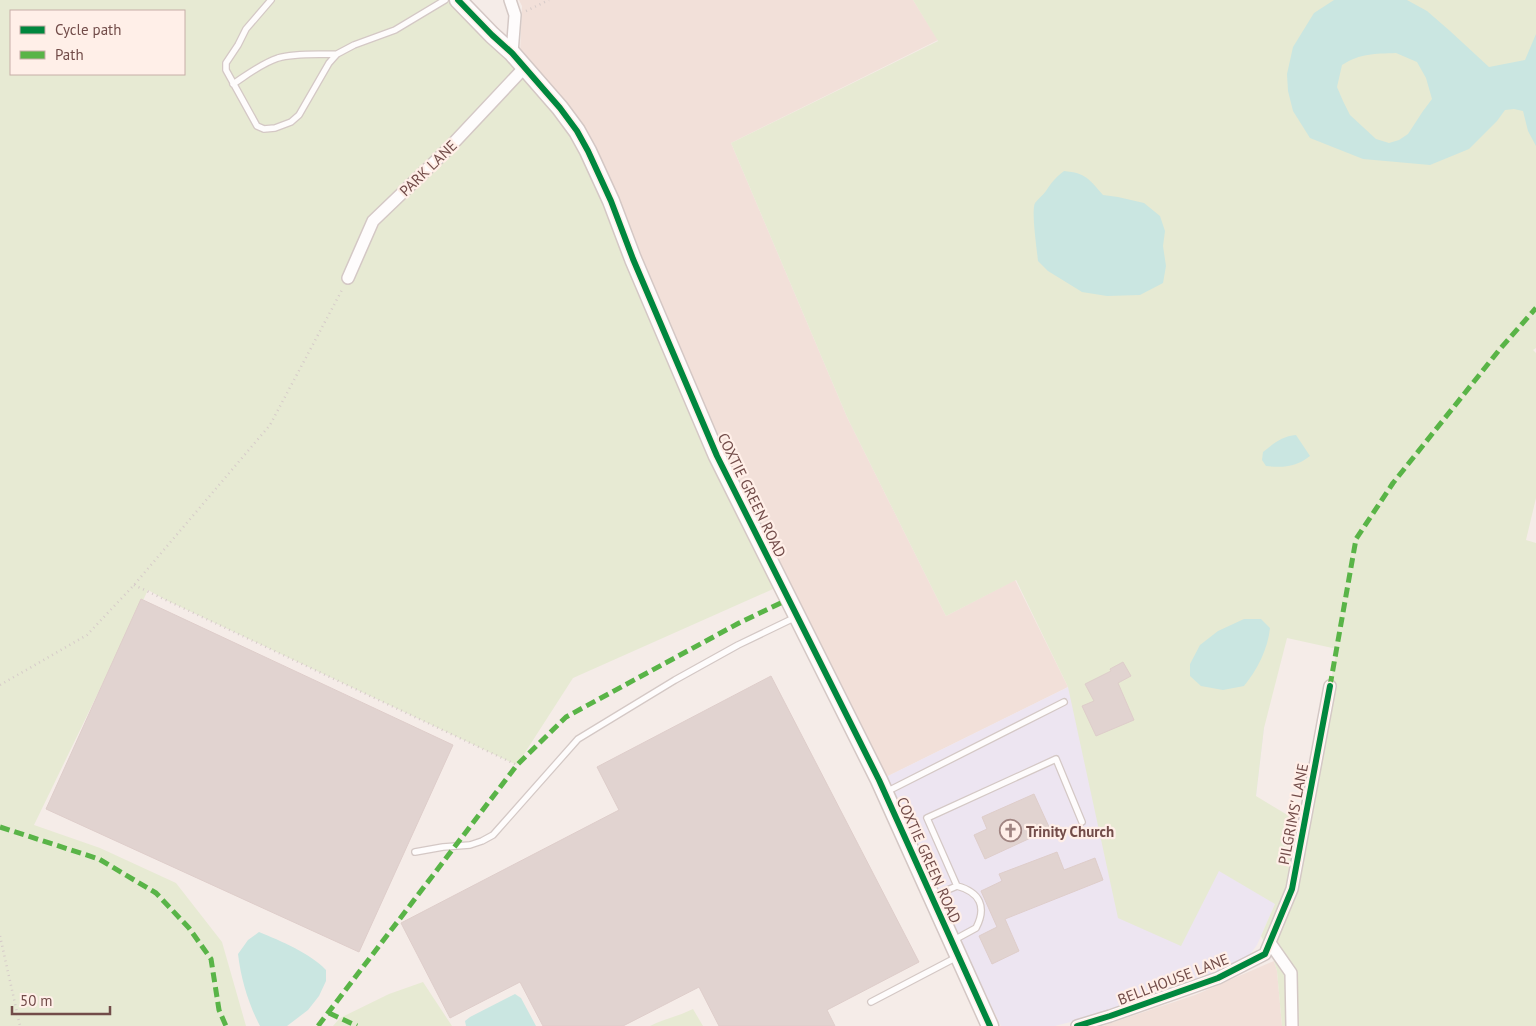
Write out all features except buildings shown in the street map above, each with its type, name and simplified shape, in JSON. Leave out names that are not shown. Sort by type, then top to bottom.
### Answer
[{"type":"street","name":"COXTIE GREEN ROAD","points":[[458,0],[512,53],[560,108],[577,131],[588,151],[611,201],[637,268],[717,456],[798,616],[884,793],[990,1026]]},
{"type":"street","points":[[510,0],[515,15],[512,53]]},
{"type":"street","name":"PARK LANE","points":[[348,278],[373,221],[447,150],[524,68]]},
{"type":"street","name":"PILGRIMS' LANE","points":[[1270,943],[1292,889],[1330,686]]},
{"type":"street","points":[[1270,943],[1291,974],[1292,1026]]},
{"type":"street","name":"BELLHOUSE LANE","points":[[1077,1026],[1218,978],[1265,954],[1270,943]]},
{"type":"lane","points":[[272,0],[246,29],[226,63],[226,70],[257,126],[264,129],[275,128],[291,122],[299,115],[329,63],[337,54],[354,45],[395,30],[445,0]]},
{"type":"lane","points":[[233,84],[260,66],[278,58],[337,54]]},
{"type":"lane","points":[[415,852],[470,845],[493,835],[578,739],[738,644],[798,616]]},
{"type":"lane","points":[[884,793],[1064,702]]},
{"type":"lane","points":[[957,886],[927,818],[1056,759],[1082,822]]},
{"type":"lane","points":[[871,1002],[955,949],[976,928],[982,912],[980,903],[974,893],[966,888],[957,886],[931,897]]},
{"type":"path","points":[[515,15],[549,0]]},
{"type":"path","points":[[0,685],[87,635],[134,585],[270,425],[348,278]]},
{"type":"path","points":[[134,585],[517,765]]},
{"type":"path","points":[[0,936],[20,1026]]},
{"type":"shaded area","points":[[519,0],[913,0],[938,40],[731,143],[847,417],[946,616],[1015,580],[1068,687],[882,779],[520,54],[522,6]]},
{"type":"shaded area","points":[[1271,587],[1264,728],[1256,796],[1275,904],[1257,945],[1248,957],[1232,967],[1117,1010],[1055,1026],[1001,1026],[882,779]]},
{"type":"shaded area","points":[[1274,961],[1277,971],[1282,1026],[1102,1026],[1195,995]]},
{"type":"green space","points":[[0,0],[466,0],[559,108],[782,585],[573,678],[517,765],[148,590],[34,825],[100,848],[176,883],[222,942],[246,1026],[0,1026]]},
{"type":"green space","points":[[913,0],[1536,0],[1536,348],[1533,350],[1536,353],[1536,498],[1526,540],[1536,543],[1536,1026],[1282,1026],[1277,971],[1261,936],[1275,904],[1219,871],[1181,946],[1118,918],[1068,687],[1016,580],[946,616],[847,417],[731,143],[938,41]],"holes":[[[1287,638],[1337,649],[1304,825],[1256,796],[1264,728]]]},
{"type":"green space","points":[[423,982],[452,1026],[333,1026],[340,1018],[389,994]]},
{"type":"green space","points":[[693,1009],[703,1026],[650,1026],[682,1014]]},
{"type":"water","points":[[1334,0],[1407,0],[1427,11],[1489,67],[1525,60],[1536,34],[1536,146],[1528,131],[1523,111],[1514,109],[1505,110],[1497,121],[1469,149],[1430,165],[1363,159],[1310,138],[1293,111],[1288,91],[1287,74],[1293,47],[1314,13]],"holes":[[[1388,53],[1396,53],[1417,62],[1426,78],[1432,99],[1408,134],[1399,140],[1389,143],[1376,139],[1350,115],[1343,101],[1337,87],[1342,65],[1362,56]]]},
{"type":"water","points":[[1064,171],[1082,175],[1103,195],[1144,203],[1160,216],[1165,231],[1163,246],[1166,266],[1163,283],[1140,295],[1107,296],[1082,292],[1048,271],[1038,261],[1034,222],[1035,203]]},
{"type":"water","points":[[1296,435],[1310,456],[1289,466],[1266,466],[1262,460],[1263,452],[1274,443]]},
{"type":"water","points":[[1244,619],[1261,619],[1270,628],[1261,659],[1253,673],[1244,686],[1223,690],[1201,686],[1190,676],[1190,664],[1200,645],[1218,631]]},
{"type":"water","points":[[259,932],[304,953],[326,970],[326,981],[319,996],[308,1010],[287,1026],[260,1026],[246,991],[238,954],[248,940]]},
{"type":"water","points":[[515,994],[521,998],[536,1026],[466,1026],[465,1021],[470,1017]]},
{"type":"marked path","points":[[1330,686],[1356,539],[1393,483],[1500,349],[1536,308]]},
{"type":"marked path","points":[[318,1026],[517,765],[566,717],[739,623],[789,599]]},
{"type":"marked path","points":[[0,827],[99,859],[156,893],[189,928],[211,959],[219,1010],[226,1026]]},
{"type":"marked path","points":[[329,1013],[357,1026]]},
{"type":"cycle path","points":[[458,0],[512,53],[560,108],[577,131],[588,151],[611,201],[633,259],[717,456],[879,780],[990,1026]]},
{"type":"cycle path","points":[[1077,1026],[1218,978],[1265,954],[1292,889],[1330,686]]},
{"type":"place","name":"Trinity Church","points":[[1010,831]]}]
